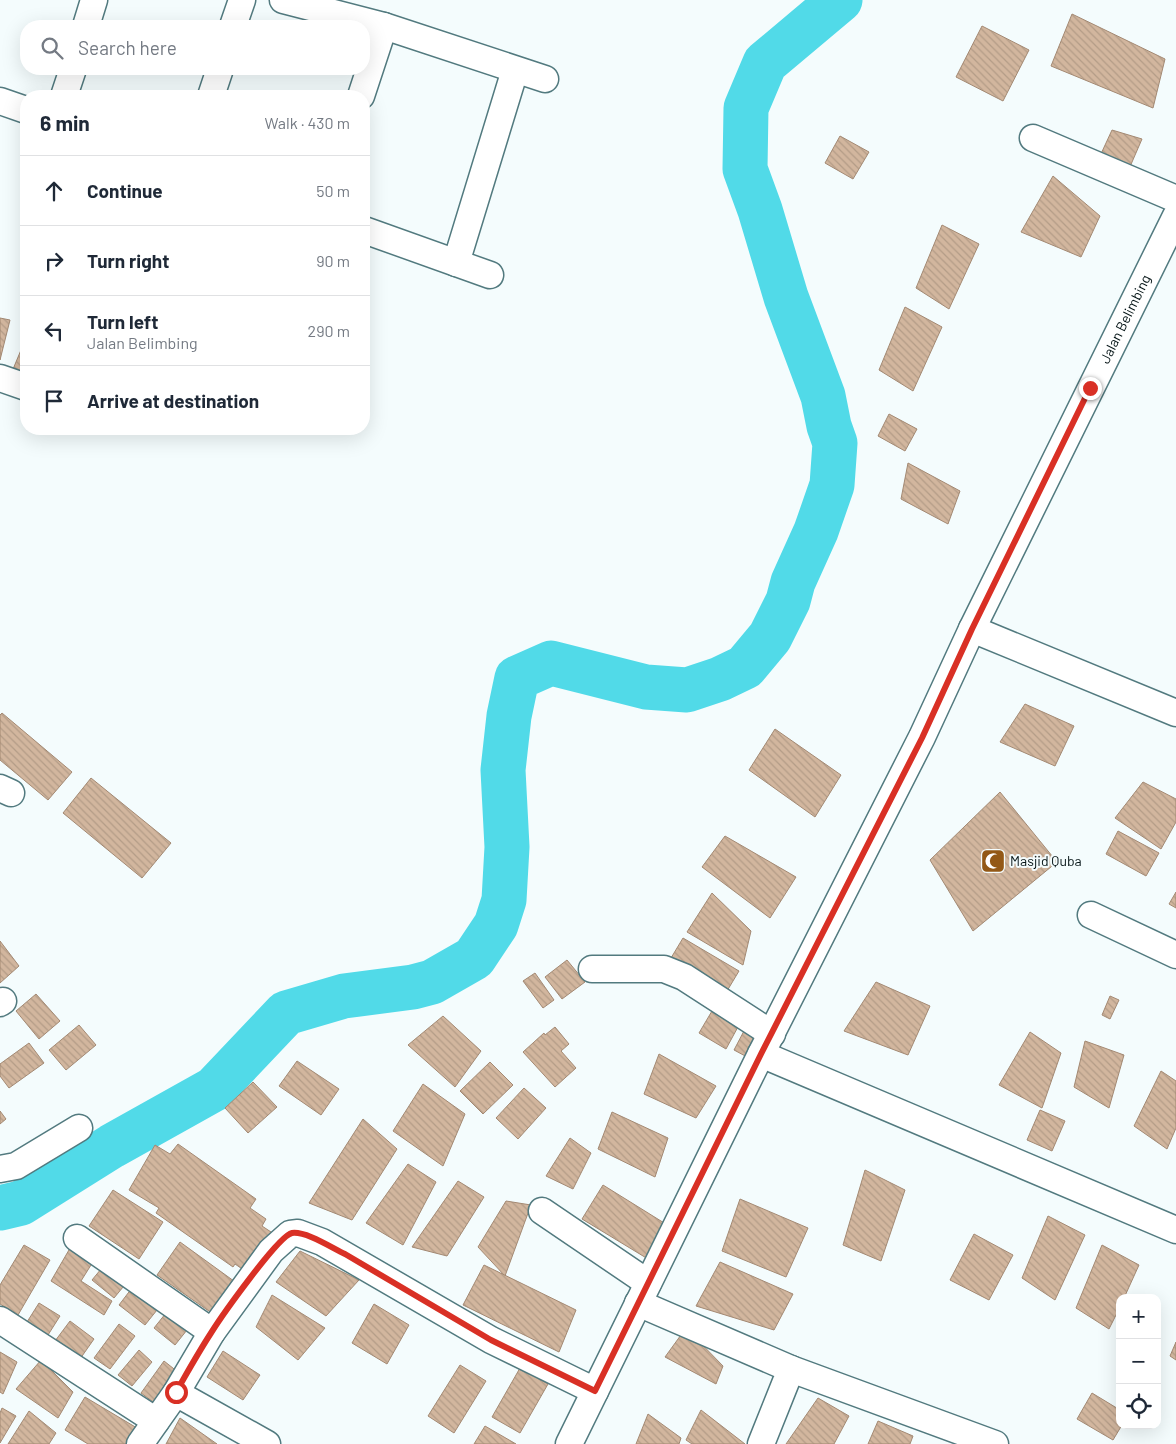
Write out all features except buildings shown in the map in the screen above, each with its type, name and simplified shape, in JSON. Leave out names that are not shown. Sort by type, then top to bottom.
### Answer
[{"type":"street","points":[[88,20],[94,0]]},
{"type":"street","points":[[235,20],[242,0]]},
{"type":"street","points":[[283,0],[361,20]]},
{"type":"street","points":[[370,22],[545,79]]},
{"type":"street","points":[[370,69],[384,26]]},
{"type":"street","points":[[456,263],[515,70]]},
{"type":"street","points":[[66,90],[71,75]]},
{"type":"street","points":[[213,90],[218,75]]},
{"type":"street","points":[[363,90],[368,75]]},
{"type":"street","points":[[0,101],[20,108]]},
{"type":"street","points":[[1033,138],[1176,199]]},
{"type":"street","name":"Jalan Belimbing","points":[[569,1444],[767,1044],[922,738],[972,629],[1176,216]]},
{"type":"street","points":[[370,232],[490,275]]},
{"type":"street","points":[[0,378],[20,385]]},
{"type":"street","points":[[972,629],[1176,713]]},
{"type":"street","points":[[1091,915],[1176,955]]},
{"type":"street","points":[[592,969],[664,969],[684,977],[767,1044],[1176,1230]]},
{"type":"street","points":[[0,1169],[16,1166],[79,1128]]},
{"type":"street","points":[[542,1212],[643,1293],[791,1369],[995,1444]]},
{"type":"street","points":[[140,1444],[176,1392],[212,1332],[272,1251],[290,1234],[298,1233],[322,1242],[345,1254],[491,1340],[595,1391]]},
{"type":"street","points":[[76,1238],[212,1332]]},
{"type":"street","points":[[0,1320],[156,1421]]},
{"type":"street","points":[[761,1444],[791,1369]]},
{"type":"street","points":[[176,1392],[267,1444]]},
{"type":"waterway","points":[[0,1208],[21,1203],[112,1146],[214,1089],[286,1013],[344,996],[413,987],[432,982],[474,958],[496,925],[504,900],[507,847],[503,770],[509,716],[517,678],[551,663],[646,687],[687,690],[720,679],[745,667],[770,637],[788,601],[793,582],[816,531],[832,485],[835,443],[829,426],[823,396],[786,297],[760,210],[745,169],[746,108],[765,63],[840,0]]},
{"type":"place","name":"Masjid Quba","points":[[993,861]]},
{"type":"route","points":[[176,1392],[212,1332],[272,1251],[284,1238],[290,1234],[298,1233],[322,1242],[345,1254],[491,1340],[595,1391],[761,1054],[922,738],[972,629],[1090,388]]}]
